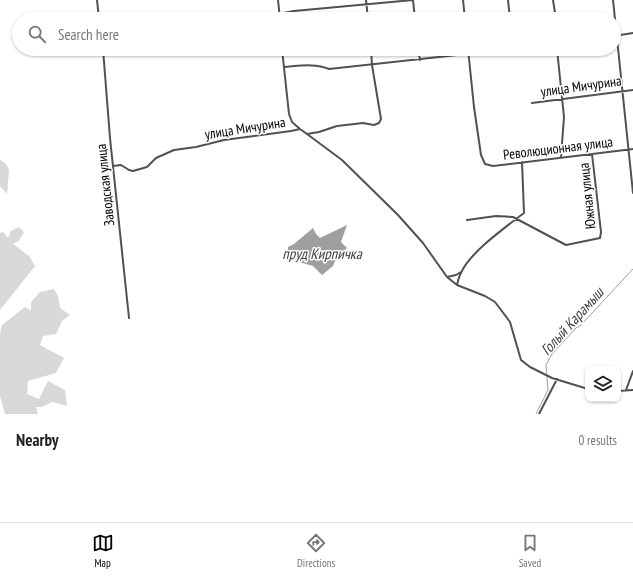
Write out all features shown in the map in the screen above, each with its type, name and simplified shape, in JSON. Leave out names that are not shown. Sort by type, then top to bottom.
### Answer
[{"type":"street","points":[[97,0],[98,12]]},
{"type":"street","points":[[278,0],[279,12]]},
{"type":"street","points":[[366,0],[368,12]]},
{"type":"street","points":[[289,12],[413,0],[414,12]]},
{"type":"street","points":[[463,0],[464,12]]},
{"type":"street","points":[[508,0],[509,12]]},
{"type":"street","points":[[553,0],[555,12]]},
{"type":"street","points":[[612,0],[613,12]]},
{"type":"street","points":[[621,35],[633,33]]},
{"type":"street","name":"Заводская улица","points":[[104,56],[113,166],[129,318]]},
{"type":"street","points":[[283,56],[289,114],[292,122],[300,129]]},
{"type":"street","points":[[371,56],[372,66]]},
{"type":"street","points":[[419,56],[420,60]]},
{"type":"street","points":[[284,67],[309,65],[321,66],[329,70],[453,56]]},
{"type":"street","name":"Революционная улица","points":[[469,56],[481,155],[485,164],[493,166],[633,149]]},
{"type":"street","points":[[558,56],[563,99],[564,136],[561,157]]},
{"type":"street","points":[[618,56],[633,193]]},
{"type":"street","name":"улица Мичурина","points":[[113,166],[120,165],[133,171],[147,167],[156,158],[174,150],[196,147],[224,140],[291,132],[300,129],[307,134],[337,126],[363,123],[374,125],[379,123],[381,118],[372,66]]},
{"type":"street","name":"улица Мичурина","points":[[532,103],[633,90]]},
{"type":"street","points":[[307,134],[342,160],[398,215],[423,243],[447,277],[457,285],[485,296],[495,302],[510,322],[521,360],[542,374],[585,387]]},
{"type":"street","name":"Южная улица","points":[[466,220],[496,216],[513,217],[566,245],[600,238],[601,232],[592,154]]},
{"type":"street","points":[[447,277],[461,272],[477,252],[506,225],[524,213],[522,162]]},
{"type":"street","points":[[457,285],[461,272]]},
{"type":"street","points":[[626,390],[633,371]]},
{"type":"street","points":[[539,414],[557,379]]},
{"type":"street","points":[[621,391],[633,390]]},
{"type":"shaded area","points":[[0,160],[6,164],[9,170],[7,194],[0,187]]},
{"type":"shaded area","points":[[19,227],[24,232],[19,241],[13,244],[29,256],[35,266],[0,310],[0,233],[3,232],[8,238],[11,231]]},
{"type":"shaded area","points":[[54,289],[58,296],[60,308],[70,315],[62,321],[56,334],[43,336],[40,345],[64,358],[56,373],[28,381],[27,394],[39,399],[48,381],[65,390],[67,406],[52,402],[42,407],[36,407],[38,414],[5,414],[0,396],[0,333],[2,325],[25,307],[31,311],[31,302],[40,292]]},
{"type":"water","name":"пруд Кирпичка","points":[[347,225],[341,242],[347,248],[342,253],[342,259],[336,259],[333,266],[322,275],[313,266],[288,259],[288,247],[294,244],[313,228],[320,238]]},
{"type":"waterway","name":"Голый Карамыш","points":[[536,414],[548,390],[546,365],[552,354],[633,269]]}]
